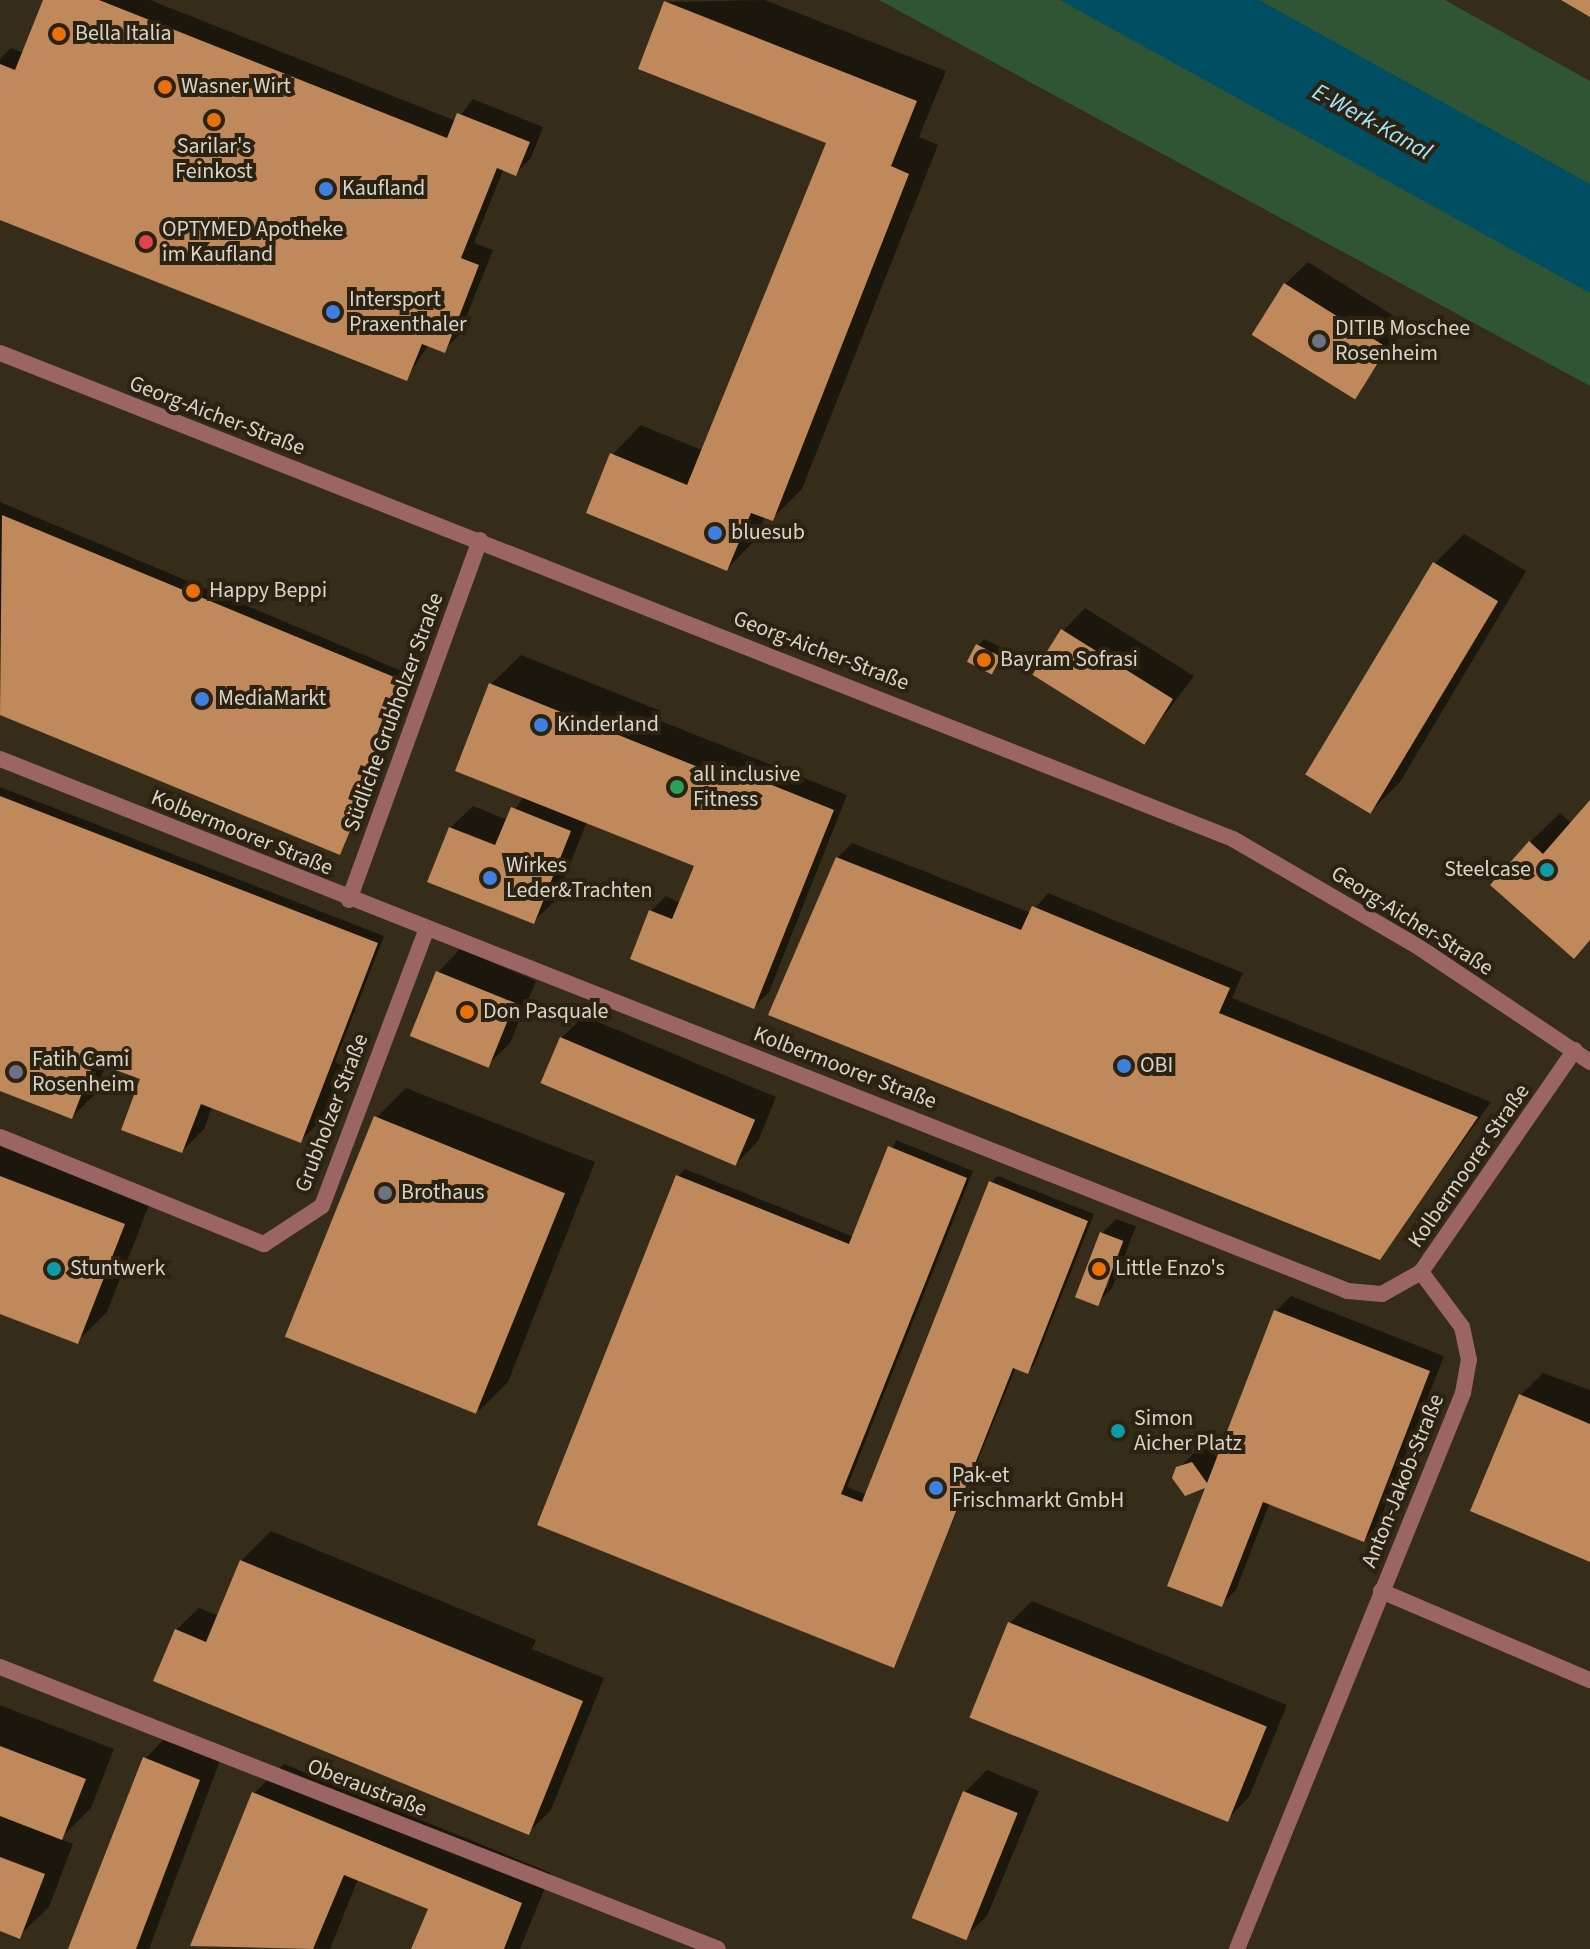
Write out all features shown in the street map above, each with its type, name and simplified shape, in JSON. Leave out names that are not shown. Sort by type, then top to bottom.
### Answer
[{"type":"street","name":"Georg-Aicher-Straße","points":[[0,353],[1233,839],[1420,948],[1590,1062]]},
{"type":"street","name":"Südliche Grubholzer Straße","points":[[349,900],[480,540]]},
{"type":"street","name":"Kolbermoorer Straße","points":[[0,759],[426,931],[1348,1291],[1382,1294],[1421,1272],[1575,1050]]},
{"type":"street","name":"Grubholzer Straße","points":[[0,1137],[264,1244],[322,1206],[426,931]]},
{"type":"street","name":"Anton-Jakob-Straße","points":[[1421,1272],[1447,1300],[1469,1360],[1463,1393],[1381,1591],[1590,1680]]},
{"type":"street","points":[[1237,1949],[1381,1591]]},
{"type":"street","name":"Oberaustraße","points":[[0,1667],[718,1949]]},
{"type":"green space","points":[[879,0],[1445,0],[1590,81],[1590,386]]},
{"type":"water","name":"E-Werk-Kanal","points":[[1060,0],[1259,0],[1590,184],[1590,293]]},
{"type":"building","points":[[43,0],[99,0],[447,138],[457,113],[530,142],[516,176],[497,168],[461,258],[479,265],[445,353],[422,344],[407,381],[0,220],[0,64],[15,70]]},
{"type":"building","points":[[1561,0],[1590,0],[1590,17]]},
{"type":"building","points":[[664,1],[917,101],[891,166],[909,174],[773,521],[751,513],[727,571],[586,513],[610,453],[687,485],[826,143],[638,69]]},
{"type":"building","name":"DITIB Moschee Rosenheim","points":[[1284,283],[1387,348],[1355,399],[1252,335]]},
{"type":"building","name":"MediaMarkt","points":[[2,515],[411,684],[340,855],[0,715]]},
{"type":"building","points":[[1433,562],[1498,601],[1370,814],[1305,775]]},
{"type":"building","points":[[1061,629],[1173,699],[1144,745],[1032,675]]},
{"type":"building","name":"Bayram Sofrasi","points":[[976,644],[1001,657],[992,675],[967,662]]},
{"type":"building","points":[[489,683],[728,779],[732,769],[834,810],[754,1009],[630,959],[649,910],[672,919],[694,866],[455,771]]},
{"type":"building","points":[[0,796],[378,943],[301,1143],[201,1104],[182,1153],[121,1130],[140,1079],[94,1062],[72,1119],[0,1091]]},
{"type":"building","name":"Steelcase","points":[[1590,800],[1590,940],[1574,959],[1490,885],[1529,841],[1543,854]]},
{"type":"building","points":[[511,807],[571,831],[534,924],[427,882],[449,827],[495,845]]},
{"type":"building","name":"OBI","points":[[836,857],[1021,930],[1032,906],[1230,988],[1219,1013],[1478,1117],[1380,1260],[768,1015]]},
{"type":"building","points":[[436,971],[515,1003],[489,1068],[410,1036]]},
{"type":"building","points":[[560,1037],[755,1120],[736,1166],[540,1083]]},
{"type":"building","points":[[374,1116],[565,1193],[476,1414],[285,1337]]},
{"type":"building","points":[[888,1146],[967,1178],[841,1494],[862,1502],[989,1181],[1088,1221],[1028,1374],[1013,1368],[894,1668],[537,1525],[676,1175],[849,1244]]},
{"type":"building","name":"Stuntwerk","points":[[0,1176],[125,1224],[78,1344],[0,1314]]},
{"type":"building","name":"Little Enzo's","points":[[1100,1232],[1123,1241],[1098,1306],[1075,1297]]},
{"type":"building","points":[[1274,1310],[1430,1371],[1364,1542],[1263,1502],[1222,1607],[1167,1586],[1205,1488],[1185,1496],[1172,1478],[1176,1467],[1192,1462],[1207,1483]]},
{"type":"building","points":[[1519,1394],[1590,1424],[1590,1562],[1470,1511]]},
{"type":"building","points":[[240,1560],[583,1701],[529,1835],[153,1681],[175,1629],[206,1642]]},
{"type":"building","points":[[1008,1622],[1267,1727],[1228,1822],[969,1717]]},
{"type":"building","points":[[0,1746],[86,1779],[62,1840],[0,1816]]},
{"type":"building","points":[[143,1757],[200,1780],[136,1949],[68,1949]]},
{"type":"building","points":[[963,1791],[1018,1813],[966,1940],[912,1918]]},
{"type":"building","points":[[252,1792],[522,1903],[504,1949],[411,1949],[428,1909],[344,1875],[313,1949],[190,1946]]},
{"type":"building","points":[[0,1857],[45,1874],[20,1939],[0,1931]]},
{"type":"place","name":"Bella Italia","points":[[59,34]]},
{"type":"place","name":"Wasner Wirt","points":[[165,87]]},
{"type":"place","name":"Sarilar's Feinkost","points":[[214,120]]},
{"type":"place","name":"Kaufland","points":[[326,189]]},
{"type":"place","name":"OPTYMED Apotheke im Kaufland","points":[[146,242]]},
{"type":"place","name":"Intersport Praxenthaler","points":[[333,312]]},
{"type":"place","name":"DITIB Moschee Rosenheim","points":[[1319,341]]},
{"type":"place","name":"bluesub","points":[[715,533]]},
{"type":"place","name":"Happy Beppi","points":[[193,591]]},
{"type":"place","name":"Bayram Sofrasi","points":[[984,660]]},
{"type":"place","name":"MediaMarkt","points":[[202,699]]},
{"type":"place","name":"Kinderland","points":[[541,725]]},
{"type":"place","name":"all inclusive Fitness","points":[[677,787]]},
{"type":"place","name":"Steelcase","points":[[1547,870]]},
{"type":"place","name":"Wirkes Leder&Trachten","points":[[490,878]]},
{"type":"place","name":"Don Pasquale","points":[[467,1012]]},
{"type":"place","name":"OBI","points":[[1124,1066]]},
{"type":"place","name":"Fatih Cami Rosenheim","points":[[16,1072]]},
{"type":"place","name":"Brothaus","points":[[385,1193]]},
{"type":"place","name":"Stuntwerk","points":[[54,1269]]},
{"type":"place","name":"Little Enzo's","points":[[1099,1269]]},
{"type":"place","name":"Simon Aicher Platz","points":[[1118,1431]]},
{"type":"place","name":"Pak-et Frischmarkt GmbH","points":[[936,1488]]}]
